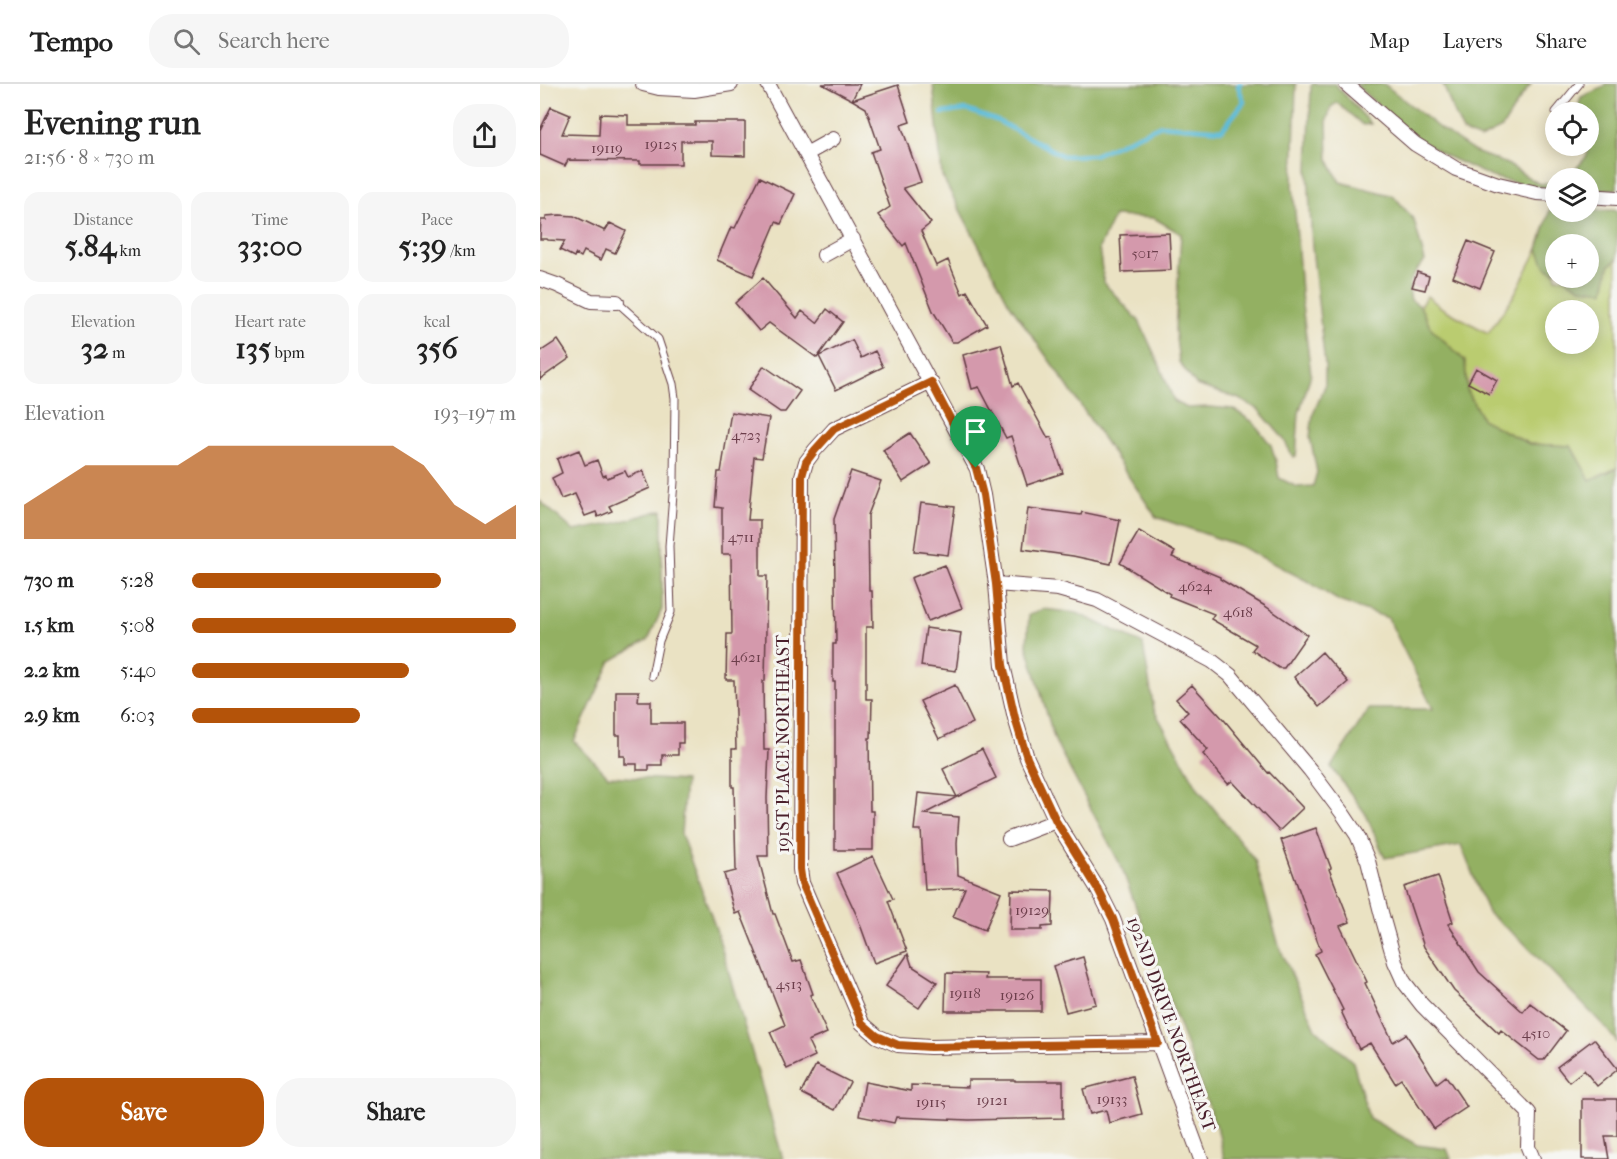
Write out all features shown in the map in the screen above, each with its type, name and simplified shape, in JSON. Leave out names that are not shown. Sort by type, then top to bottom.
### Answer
[{"type":"street","points":[[643,84],[659,88],[694,90],[731,84]]},
{"type":"street","name":"192ND DRIVE NORTHEAST","points":[[768,84],[976,468],[983,495],[996,584],[1003,665],[1027,758],[1056,821],[1099,891],[1113,919],[1201,1159]]},
{"type":"street","points":[[1346,84],[1415,144],[1456,169],[1498,184],[1545,194]]},
{"type":"street","points":[[806,154],[833,139]]},
{"type":"street","points":[[1599,197],[1617,198]]},
{"type":"street","points":[[824,255],[853,239]]},
{"type":"street","points":[[540,279],[591,301],[616,302]]},
{"type":"street","name":"191ST PLACE NORTHEAST","points":[[931,382],[834,429],[806,462],[802,476],[800,869],[802,883],[862,1023],[877,1036],[898,1045],[930,1047],[1158,1043]]},
{"type":"street","points":[[996,584],[1058,589],[1097,600],[1212,661],[1230,675],[1310,770],[1357,835],[1368,861],[1395,962],[1404,982],[1422,1005],[1529,1113],[1528,1147],[1533,1159]]},
{"type":"street","points":[[1009,839],[1056,821]]},
{"type":"lane","points":[[1564,102],[1579,84]]},
{"type":"lane","points":[[616,302],[658,339],[673,384],[675,398],[674,482],[669,546],[671,612],[659,641],[652,676]]},
{"type":"green space","points":[[933,84],[1296,84],[1293,184],[1302,305],[1311,374],[1299,413],[1296,457],[1293,457],[1283,438],[1258,409],[1237,398],[1196,385],[1179,362],[1175,330],[1181,234],[1154,218],[1114,216],[1099,248],[1104,283],[1139,321],[1174,401],[1187,408],[1233,409],[1253,422],[1271,445],[1279,478],[1297,487],[1313,486],[1317,472],[1310,437],[1313,414],[1325,386],[1325,365],[1312,247],[1308,170],[1311,86],[1313,84],[1335,84],[1371,124],[1363,125],[1337,103],[1331,107],[1327,120],[1328,159],[1340,182],[1394,196],[1414,220],[1425,261],[1410,283],[1411,300],[1420,306],[1430,327],[1465,361],[1467,391],[1483,420],[1529,444],[1571,446],[1590,480],[1617,468],[1617,1042],[1523,942],[1488,913],[1461,845],[1385,858],[1365,813],[1331,767],[1369,709],[1433,709],[1388,618],[1339,601],[1307,581],[1240,546],[1156,517],[1009,303],[942,176]]},
{"type":"green space","points":[[1355,84],[1384,84],[1439,128],[1475,152],[1507,164],[1539,184],[1545,183],[1545,188],[1492,177],[1444,155],[1408,133]]},
{"type":"green space","points":[[1443,84],[1531,84],[1502,128],[1480,139],[1463,132]]},
{"type":"green space","points":[[1605,84],[1617,84],[1617,189],[1599,190],[1599,168],[1577,168],[1587,156],[1599,156],[1599,102],[1580,102],[1581,97],[1604,87]]},
{"type":"green space","points":[[1617,210],[1617,259],[1609,266],[1604,291],[1581,288],[1599,288],[1599,234],[1545,234],[1545,265],[1538,249],[1546,222],[1599,222],[1599,211]]},
{"type":"green space","points":[[1538,249],[1545,265],[1545,288],[1599,288],[1599,274],[1617,259],[1617,468],[1590,480],[1571,446],[1529,444],[1483,420],[1467,391],[1465,361],[1430,327],[1420,306],[1427,296],[1442,308],[1488,333],[1513,297]]},
{"type":"green space","points":[[540,501],[574,531],[616,523],[662,510],[662,609],[648,640],[611,661],[574,741],[608,776],[685,781],[681,834],[716,929],[783,1159],[540,1159]]},
{"type":"green space","points":[[1043,609],[1077,613],[1143,644],[1154,710],[1199,790],[1255,860],[1279,946],[1316,1029],[1353,1062],[1369,1118],[1417,1145],[1447,1149],[1451,1159],[1224,1159],[1219,1135],[1121,866],[1055,741],[1027,646],[1029,615]]},
{"type":"building","points":[[822,84],[860,84],[852,100]]},
{"type":"building","points":[[898,85],[910,122],[901,125],[921,182],[903,188],[931,223],[921,231],[936,266],[948,260],[962,294],[967,291],[987,325],[957,342],[952,342],[933,311],[906,243],[903,246],[878,215],[890,207],[871,152],[880,149],[866,108],[852,100]]},
{"type":"building","points":[[551,107],[570,115],[562,134],[599,135],[600,114],[628,115],[628,125],[745,122],[745,156],[712,155],[712,141],[681,141],[681,164],[568,160],[565,166],[540,155],[540,130]]},
{"type":"building","points":[[760,177],[795,194],[781,224],[776,222],[753,276],[717,260],[731,227],[735,228]]},
{"type":"building","points":[[546,216],[574,216],[605,231],[610,223],[626,231],[615,253],[606,249],[601,260],[584,251],[581,257],[576,254],[574,257],[560,250],[565,241],[540,239],[541,220],[546,220]]},
{"type":"building","points":[[1169,233],[1171,270],[1122,272],[1120,235]]},
{"type":"building","points":[[1468,241],[1495,252],[1480,288],[1453,277]]},
{"type":"building","points":[[1417,272],[1429,276],[1425,290],[1412,287]]},
{"type":"building","points":[[763,278],[797,318],[802,311],[817,323],[827,309],[843,322],[817,358],[769,323],[759,331],[735,303]]},
{"type":"building","points":[[558,340],[570,358],[540,379],[540,352]]},
{"type":"building","points":[[852,340],[861,358],[875,351],[883,367],[836,390],[819,356]]},
{"type":"building","points":[[1001,344],[1013,386],[1018,383],[1048,438],[1051,437],[1063,473],[1027,485],[1011,436],[1006,438],[979,387],[972,389],[963,355]]},
{"type":"building","points":[[764,366],[800,391],[785,412],[780,412],[748,390]]},
{"type":"building","points":[[1476,368],[1497,380],[1489,394],[1468,383]]},
{"type":"building","points":[[731,412],[769,418],[762,458],[754,457],[748,520],[760,520],[760,576],[767,576],[765,681],[763,681],[764,750],[769,750],[768,856],[758,856],[773,914],[775,914],[793,962],[801,960],[813,994],[810,995],[827,1033],[808,1041],[815,1056],[787,1069],[770,1032],[785,1025],[740,912],[735,914],[724,874],[736,871],[732,749],[736,749],[734,680],[726,680],[727,634],[732,634],[731,554],[722,554],[722,508],[715,507],[718,472],[721,472]]},
{"type":"building","points":[[910,433],[931,464],[903,482],[883,450]]},
{"type":"building","points":[[579,450],[585,465],[597,460],[603,476],[606,475],[607,478],[625,471],[628,477],[643,471],[650,488],[609,506],[612,511],[598,517],[596,512],[585,516],[575,494],[561,499],[552,478],[562,473],[557,459]]},
{"type":"building","points":[[851,471],[881,481],[868,515],[869,591],[872,591],[873,627],[866,627],[866,699],[872,699],[871,738],[869,738],[873,850],[835,850],[834,519]]},
{"type":"building","points":[[921,503],[955,507],[948,555],[914,551]]},
{"type":"building","points":[[1028,508],[1081,515],[1082,512],[1120,520],[1111,564],[1023,549]]},
{"type":"building","points":[[1139,531],[1175,552],[1172,557],[1220,577],[1307,635],[1284,668],[1279,668],[1252,650],[1256,645],[1211,619],[1214,614],[1169,596],[1170,594],[1120,563]]},
{"type":"building","points":[[945,565],[962,608],[928,621],[911,578]]},
{"type":"building","points":[[926,628],[961,633],[956,671],[921,666]]},
{"type":"building","points":[[1322,652],[1348,682],[1319,707],[1294,677]]},
{"type":"building","points":[[955,685],[973,723],[939,739],[920,701]]},
{"type":"building","points":[[1192,685],[1268,773],[1303,808],[1279,831],[1232,781],[1228,784],[1203,754],[1208,750],[1180,719],[1188,712],[1176,699]]},
{"type":"building","points":[[616,691],[639,691],[638,701],[651,701],[651,723],[683,723],[683,743],[678,743],[678,755],[662,755],[662,765],[649,765],[649,770],[637,770],[637,764],[625,764],[625,756],[620,756],[620,735],[616,735]]},
{"type":"building","points":[[982,749],[996,778],[957,797],[943,769]]},
{"type":"building","points":[[918,793],[957,797],[924,814],[959,817],[958,875],[1001,892],[985,930],[953,917],[965,888],[925,890],[921,830],[914,830]]},
{"type":"building","points":[[1316,828],[1350,922],[1340,926],[1393,1042],[1406,1034],[1437,1083],[1446,1076],[1467,1107],[1434,1129],[1401,1079],[1395,1083],[1370,1043],[1359,1049],[1341,1011],[1343,1010],[1315,954],[1321,951],[1281,840]]},
{"type":"building","points":[[873,856],[893,899],[888,901],[907,951],[874,963],[857,916],[837,873]]},
{"type":"building","points":[[1438,876],[1453,922],[1448,924],[1479,972],[1523,1012],[1530,1003],[1566,1031],[1544,1060],[1539,1060],[1501,1030],[1499,1033],[1454,991],[1424,947],[1404,887]]},
{"type":"building","points":[[1011,890],[1053,891],[1052,926],[1042,927],[1042,930],[1010,930]]},
{"type":"building","points":[[908,954],[912,966],[937,982],[919,1008],[886,986]]},
{"type":"building","points":[[1083,957],[1096,1004],[1066,1012],[1053,966]]},
{"type":"building","points":[[946,973],[986,974],[985,979],[1041,979],[1041,1011],[945,1011]]},
{"type":"building","points":[[1594,1039],[1617,1070],[1597,1086],[1584,1070],[1569,1082],[1557,1067]]},
{"type":"building","points":[[816,1065],[850,1082],[835,1110],[801,1093]]},
{"type":"building","points":[[1132,1076],[1142,1114],[1109,1123],[1106,1110],[1090,1114],[1083,1089]]},
{"type":"building","points":[[968,1080],[1063,1081],[1063,1118],[969,1120],[896,1117],[894,1123],[859,1116],[865,1082],[911,1091],[911,1085],[968,1087]]},
{"type":"building","points":[[1582,1099],[1617,1099],[1617,1136],[1605,1136],[1609,1159],[1582,1159]]},
{"type":"waterway","points":[[942,113],[967,110],[998,121],[1063,156],[1094,155],[1161,125],[1222,130],[1244,102],[1238,86],[1240,84]]},
{"type":"route","points":[[931,382],[976,468],[983,495],[996,584],[1003,665],[1027,758],[1056,821],[1099,891],[1113,919],[1158,1043],[930,1047],[898,1045],[877,1036],[862,1023],[802,883],[800,869],[802,476],[806,462],[834,429],[931,382]]}]
